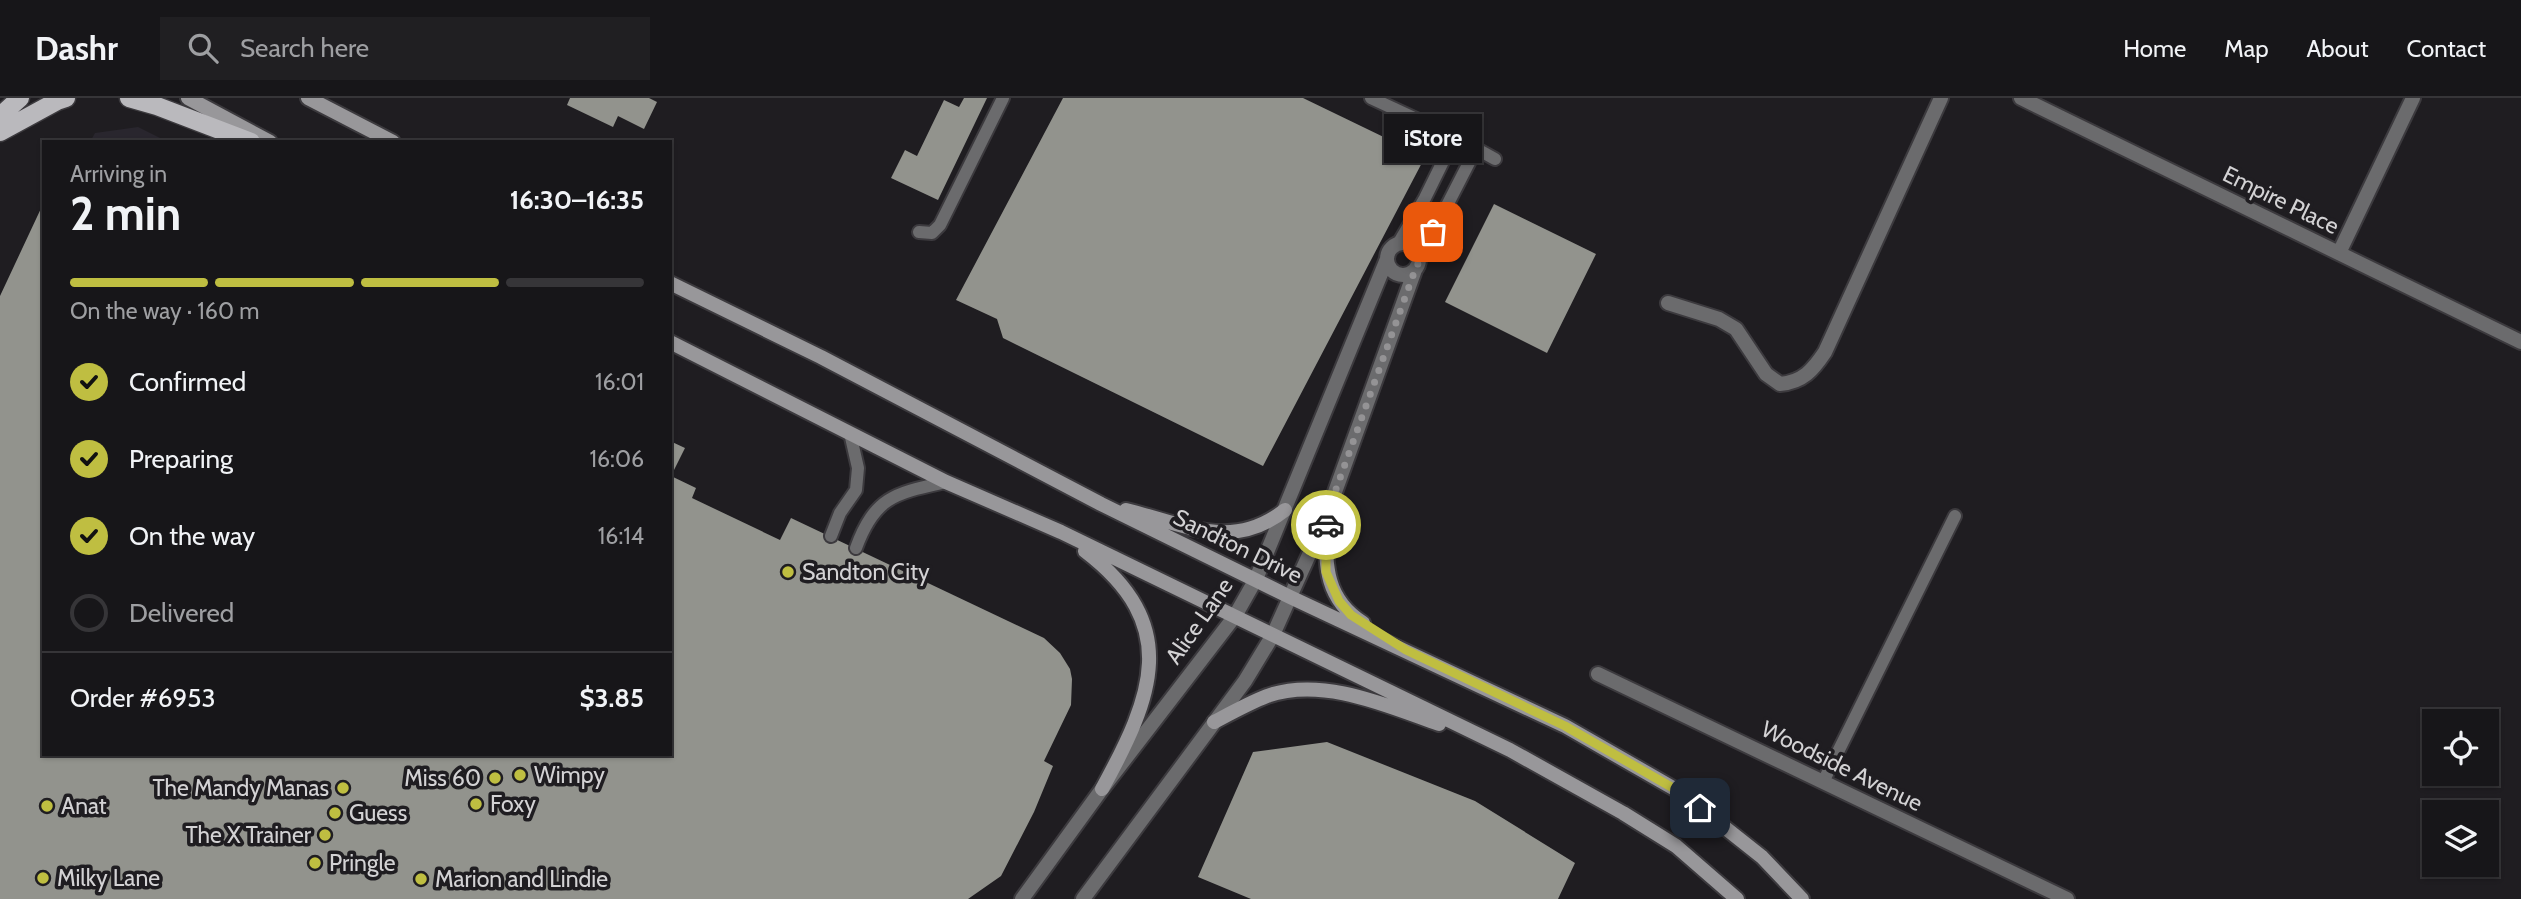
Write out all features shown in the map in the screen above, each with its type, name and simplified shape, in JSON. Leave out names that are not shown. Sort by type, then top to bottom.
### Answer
[{"type":"main road","points":[[0,116],[20,98]]},
{"type":"main road","points":[[0,132],[66,98]]},
{"type":"main road","points":[[129,98],[246,140]]},
{"type":"main road","points":[[188,98],[266,140]]},
{"type":"main road","points":[[308,98],[389,140]]},
{"type":"main road","name":"Sandton Drive","points":[[672,284],[833,364],[1101,504],[1290,597],[1565,726],[1680,792],[1762,857],[1802,899]]},
{"type":"main road","points":[[672,343],[946,482],[1061,532],[1510,750],[1676,846],[1737,899]]},
{"type":"main road","points":[[1101,504],[1208,532],[1227,534],[1258,527],[1272,521],[1285,510]]},
{"type":"main road","points":[[1326,517],[1326,572],[1339,601],[1351,615],[1406,650]]},
{"type":"main road","points":[[1061,532],[1100,562],[1123,585],[1138,607],[1146,626],[1150,659],[1146,686],[1126,746],[1102,789]]},
{"type":"main road","points":[[1214,722],[1268,696],[1295,690],[1324,691],[1361,698],[1510,750]]},
{"type":"street","points":[[1668,303],[1719,319],[1736,329],[1766,374],[1780,384],[1793,383],[1812,372],[1825,352],[1941,98]]},
{"type":"street","name":"Empire Place","points":[[2021,98],[2521,342]]},
{"type":"street","points":[[2339,253],[2413,98]]},
{"type":"street","points":[[1083,899],[1245,681],[1273,635],[1326,517],[1417,265],[1413,247],[1398,244],[1390,250],[1387,259],[1390,268],[1397,274],[1407,275],[1417,265]]},
{"type":"street","name":"Alice Lane","points":[[1022,899],[1102,789],[1235,616],[1256,579],[1387,259]]},
{"type":"street","name":"Woodside Avenue","points":[[1598,674],[2067,899]]},
{"type":"lane","points":[[919,232],[932,233],[940,225],[1003,98]]},
{"type":"lane","points":[[1371,98],[1495,159]]},
{"type":"lane","points":[[1398,244],[1425,198],[1455,137]]},
{"type":"lane","points":[[1417,265],[1476,149]]},
{"type":"lane","points":[[831,536],[840,513],[856,490],[858,468],[850,433]]},
{"type":"lane","points":[[856,548],[863,529],[878,506],[905,491],[946,482]]},
{"type":"lane","points":[[1823,782],[1955,516]]},
{"type":"shaded area","points":[[138,127],[164,140],[91,140],[95,133]]},
{"type":"building","points":[[570,98],[649,98],[657,102],[644,129],[618,116],[613,127],[567,105]]},
{"type":"building","points":[[964,98],[987,98],[938,200],[891,178],[905,150],[917,156],[944,100],[959,107]]},
{"type":"building","points":[[1063,98],[1303,98],[1425,157],[1263,466],[1003,338],[997,319],[956,300]]},
{"type":"building","points":[[1494,204],[1596,254],[1547,353],[1445,302]]},
{"type":"building","name":"Sandton City","points":[[42,206],[42,756],[672,756],[672,476],[696,488],[692,498],[780,540],[791,518],[1044,638],[1060,653],[1070,669],[1071,705],[1044,761],[1053,766],[1034,812],[1001,876],[968,899],[0,899],[0,296]]},
{"type":"building","name":"Sandton City","points":[[672,442],[685,448],[672,474]]},
{"type":"building","points":[[1327,742],[1475,801],[1575,863],[1558,899],[1251,899],[1198,877],[1253,752]]},
{"type":"way so far","points":[[1326,525],[1326,517],[1358,423],[1415,270],[1433,232]]},
{"type":"place","name":"iStore","points":[[1433,232]]},
{"type":"place","name":"Sandton City","points":[[788,572]]},
{"type":"place","name":"Wimpy","points":[[520,775]]},
{"type":"place","name":"Miss 60","points":[[495,778]]},
{"type":"place","name":"The Mandy Manas","points":[[343,788]]},
{"type":"place","name":"Foxy","points":[[476,804]]},
{"type":"place","name":"Anat","points":[[47,806]]},
{"type":"place","name":"Guess","points":[[335,813]]},
{"type":"place","name":"The X Trainer","points":[[325,835]]},
{"type":"place","name":"Pringle","points":[[315,863]]},
{"type":"place","name":"Milky Lane","points":[[43,878]]},
{"type":"place","name":"Marion and Lindie","points":[[421,879]]},
{"type":"route","points":[[1326,525],[1326,572],[1339,601],[1351,615],[1406,650],[1565,726],[1680,792],[1700,808]]}]
